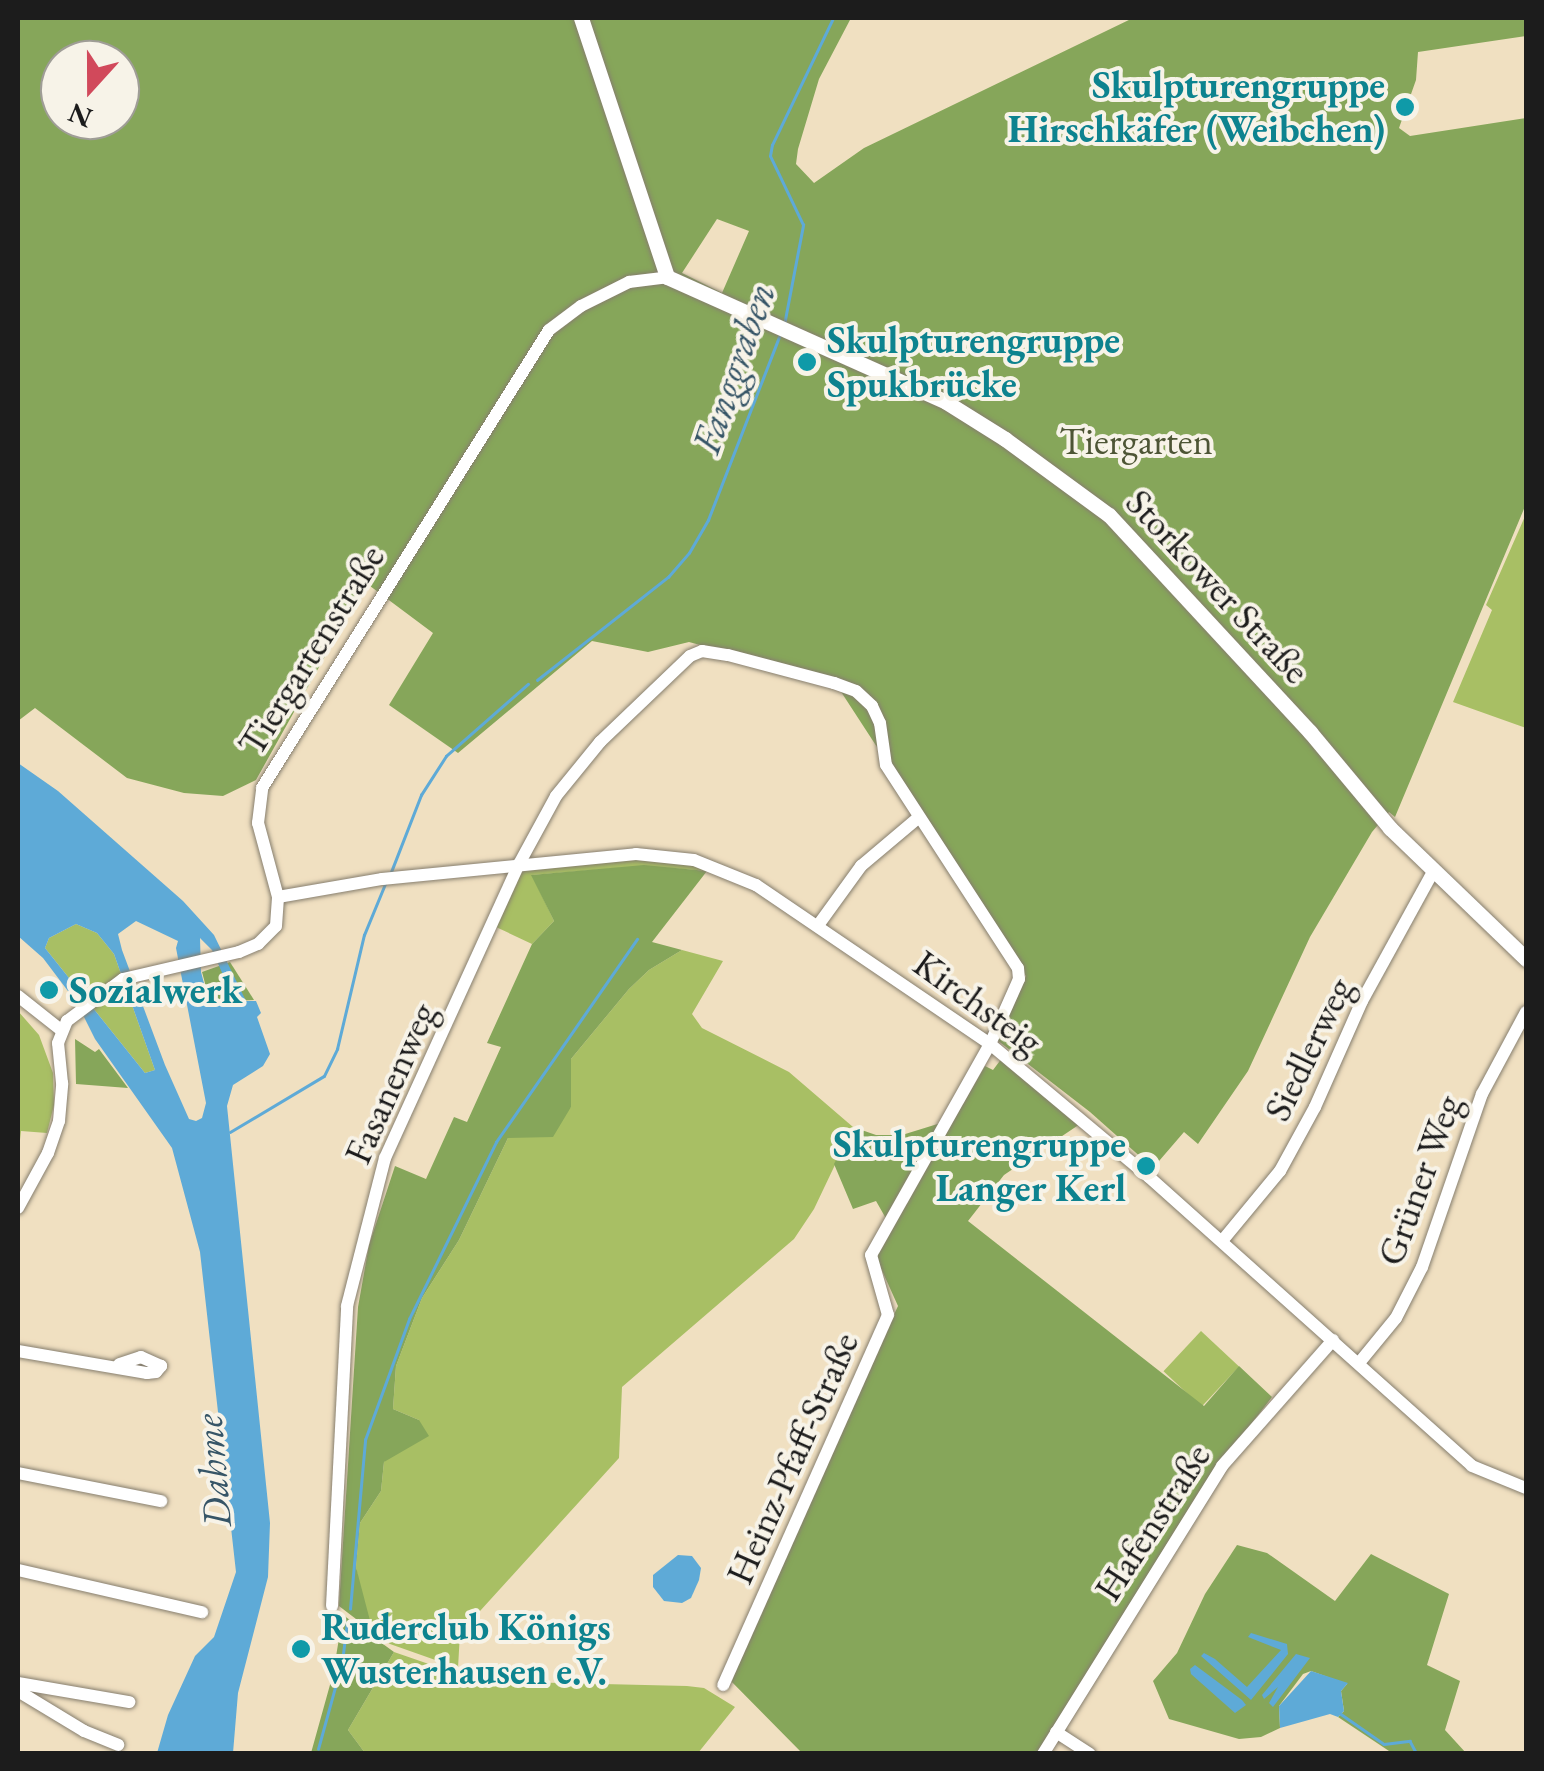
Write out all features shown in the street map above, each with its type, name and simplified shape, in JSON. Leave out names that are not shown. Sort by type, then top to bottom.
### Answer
[{"type":"main road","points":[[580,18],[668,277]]},
{"type":"main road","name":"Storkower Straße","points":[[668,277],[946,402],[1005,438],[1109,515],[1240,654],[1390,828],[1526,959]]},
{"type":"street","name":"Tiergartenstraße","points":[[278,898],[258,823],[262,788],[373,606],[549,330],[581,306],[630,282],[668,277]]},
{"type":"street","name":"Fasanenweg","points":[[332,1606],[346,1306],[362,1232],[385,1158],[519,864],[556,796],[600,742],[690,656],[702,651],[856,691],[872,706],[880,723],[886,765],[918,818]]},
{"type":"street","points":[[819,924],[855,873],[918,818]]},
{"type":"street","name":"Heinz-Pfaff-Straße","points":[[722,1685],[888,1315],[870,1255],[990,1044],[1019,979],[1018,968],[918,818]]},
{"type":"street","name":"Kirchsteig","points":[[278,898],[387,878],[636,854],[686,858],[756,885],[819,924],[990,1044],[1222,1241],[1472,1466],[1526,1488]]},
{"type":"street","name":"Siedlerweg","points":[[1222,1241],[1288,1157],[1362,1001],[1434,872]]},
{"type":"street","points":[[18,1208],[59,1121],[61,1030],[128,977],[214,959],[268,936],[279,917],[278,898]]},
{"type":"street","points":[[18,996],[61,1030]]},
{"type":"street","name":"Grüner Weg","points":[[1359,1363],[1396,1318],[1422,1267],[1482,1094],[1526,1012]]},
{"type":"street","name":"Hafenstraße","points":[[1043,1754],[1222,1466],[1333,1340]]},
{"type":"street","points":[[18,1351],[119,1364]]},
{"type":"street","points":[[18,1473],[162,1501]]},
{"type":"street","points":[[18,1570],[202,1612]]},
{"type":"street","points":[[18,1683],[129,1702]]},
{"type":"street","points":[[18,1691],[84,1731],[118,1745]]},
{"type":"street","points":[[1056,1732],[1090,1754]]},
{"type":"green space","name":"Tiergarten","points":[[18,18],[851,18],[819,79],[798,149],[796,164],[814,183],[864,148],[1133,18],[1526,18],[1526,36],[1418,52],[1416,80],[1399,128],[1410,136],[1526,118],[1526,504],[1395,817],[1389,812],[1372,832],[1310,937],[1248,1071],[1198,1144],[1184,1132],[1153,1168],[1090,1112],[997,1040],[1026,976],[834,681],[689,642],[648,652],[592,641],[458,753],[389,705],[433,633],[366,583],[256,780],[223,796],[184,793],[127,778],[35,708],[18,721]],"holes":[[[717,219],[749,231],[722,293],[682,273]]]},
{"type":"green space","points":[[1526,514],[1526,728],[1453,702],[1492,610],[1486,605]]},
{"type":"green space","points":[[609,859],[682,861],[707,871],[644,866],[532,875],[554,921],[532,944],[496,927],[521,871]]},
{"type":"green space","points":[[644,865],[707,871],[652,942],[682,950],[649,970],[629,989],[571,1059],[571,1107],[553,1137],[508,1138],[459,1240],[422,1298],[396,1366],[393,1409],[419,1420],[429,1436],[384,1462],[381,1491],[360,1523],[356,1567],[373,1632],[339,1606],[358,1307],[369,1245],[395,1166],[426,1179],[454,1117],[467,1122],[501,1047],[487,1043],[532,944],[554,921],[531,875]]},
{"type":"green space","points":[[76,924],[97,933],[114,954],[155,1070],[145,1073],[45,948],[49,938]]},
{"type":"green space","points":[[682,950],[723,961],[692,1014],[702,1028],[789,1072],[853,1127],[814,1209],[794,1239],[622,1387],[619,1458],[460,1633],[458,1668],[390,1644],[373,1632],[362,1599],[356,1567],[360,1523],[381,1491],[384,1462],[419,1420],[393,1409],[396,1366],[422,1298],[459,1240],[508,1138],[571,1107],[571,1059],[629,989],[649,970]]},
{"type":"green space","points":[[230,962],[254,1000],[210,1002],[202,972]]},
{"type":"green space","points":[[18,1011],[39,1035],[53,1073],[54,1105],[47,1133],[21,1131],[19,1149]]},
{"type":"green space","points":[[75,1039],[95,1052],[99,1049],[128,1088],[76,1084]]},
{"type":"green space","points":[[1002,1058],[1080,1124],[1004,1175],[968,1221],[1204,1406],[1239,1366],[1272,1397],[1200,1490],[1038,1753],[802,1753],[724,1674],[898,1306],[875,1255],[985,1066],[993,1070]]},
{"type":"green space","points":[[944,1122],[888,1222],[876,1201],[853,1209],[834,1164],[853,1127],[876,1135],[902,1135]]},
{"type":"green space","points":[[1201,1331],[1239,1366],[1202,1407],[1163,1371]]},
{"type":"green space","points":[[1237,1545],[1267,1553],[1335,1601],[1371,1554],[1449,1594],[1427,1665],[1460,1681],[1445,1730],[1466,1753],[1392,1753],[1338,1717],[1344,1711],[1341,1691],[1347,1684],[1311,1671],[1303,1674],[1279,1706],[1280,1728],[1261,1737],[1239,1739],[1169,1719],[1153,1681],[1177,1653],[1205,1594]]},
{"type":"green space","points":[[343,1615],[394,1652],[348,1730],[365,1753],[311,1753],[333,1674]]},
{"type":"green space","points":[[394,1652],[478,1681],[687,1686],[704,1688],[735,1707],[698,1753],[365,1753],[348,1730]]},
{"type":"water","points":[[18,763],[58,791],[183,901],[214,935],[246,1001],[256,1001],[261,1013],[257,1017],[270,1054],[263,1066],[233,1085],[227,1106],[270,1523],[268,1577],[238,1693],[233,1753],[157,1753],[168,1715],[195,1656],[214,1637],[236,1572],[200,1252],[172,1148],[95,1039],[77,1003],[43,958],[18,936]],"holes":[[[136,921],[178,941],[176,948],[206,1103],[202,1118],[196,1121],[189,1119],[165,1065],[118,934]],[[76,924],[97,933],[114,954],[155,1070],[145,1073],[45,948],[49,938]],[[200,938],[212,950],[235,1002],[209,1002],[201,972]]]},
{"type":"water","points":[[678,1555],[692,1556],[701,1568],[691,1598],[682,1603],[664,1601],[653,1587],[653,1575]]},
{"type":"water","points":[[1251,1633],[1287,1644],[1288,1654],[1251,1700],[1201,1656],[1204,1653],[1215,1659],[1247,1687],[1281,1650],[1248,1637]]},
{"type":"water","points":[[1296,1654],[1310,1658],[1273,1707],[1269,1703],[1278,1687],[1264,1699],[1262,1695]]},
{"type":"water","points":[[1195,1665],[1246,1705],[1235,1713],[1191,1674]]},
{"type":"water","points":[[1311,1671],[1348,1683],[1341,1691],[1344,1711],[1338,1717],[1330,1714],[1280,1728],[1279,1706]]},
{"type":"waterway","name":"Fanggraben","points":[[784,325],[803,225],[770,156],[833,18]]},
{"type":"waterway","name":"Fanggraben","points":[[537,680],[668,577],[689,553],[708,520],[779,337]]},
{"type":"waterway","name":"Fanggraben","points":[[391,872],[421,795],[446,756],[528,684]]},
{"type":"waterway","name":"Fanggraben","points":[[230,1132],[324,1076],[337,1049],[364,935],[385,884]]},
{"type":"waterway","points":[[350,1609],[365,1440],[409,1319],[496,1142],[637,939]]},
{"type":"waterway","points":[[318,1749],[342,1662],[347,1623]]},
{"type":"waterway","points":[[1341,1714],[1384,1744],[1410,1741],[1417,1754]]},
{"type":"place","name":"Skulpturengruppe Hirschkäfer (Weibchen)","points":[[1405,107]]},
{"type":"place","name":"Skulpturengruppe Spukbrücke","points":[[807,362]]},
{"type":"place","name":"Sozialwerk","points":[[49,990]]},
{"type":"place","name":"Skulpturengruppe Langer Kerl","points":[[1146,1166]]},
{"type":"place","name":"Ruderclub Königs Wusterhausen e.V.","points":[[301,1649]]},
{"type":"water label","name":"Dahme","points":[[212,1471]]}]
